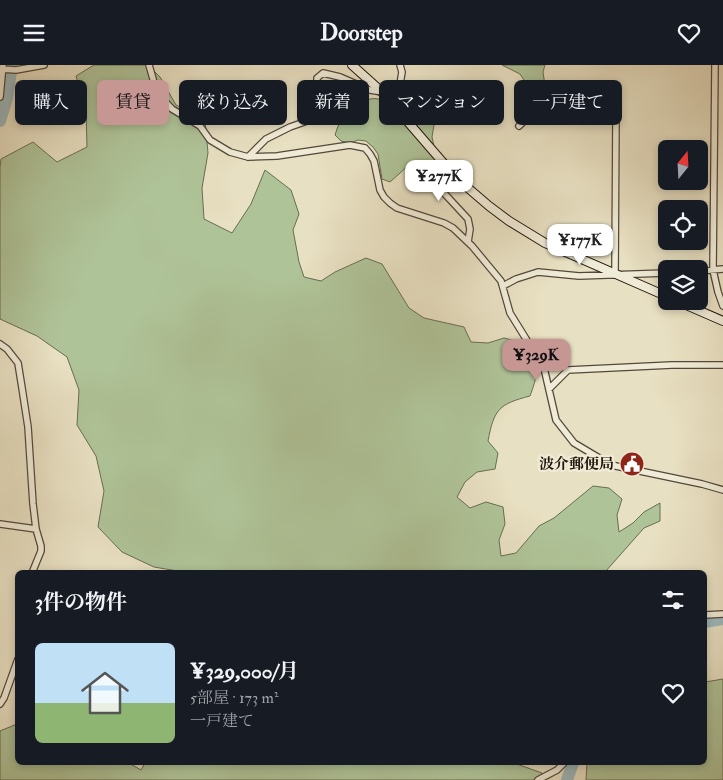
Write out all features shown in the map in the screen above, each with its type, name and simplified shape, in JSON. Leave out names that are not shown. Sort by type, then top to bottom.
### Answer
[{"type":"main road","points":[[352,65],[379,89]]},
{"type":"main road","points":[[411,125],[468,188],[489,207],[528,234],[658,294]]},
{"type":"main road","points":[[698,310],[723,321]]},
{"type":"street","points":[[0,97],[3,68],[16,70],[44,65]]},
{"type":"street","points":[[149,65],[157,93],[172,109],[200,127],[210,140],[230,152],[248,157],[277,156],[350,145],[365,148],[374,161],[380,190],[390,203],[397,208],[444,223],[453,228],[468,242],[501,281],[510,313],[544,369],[556,420],[574,443],[610,465],[723,490]]},
{"type":"street","points":[[400,65],[402,72],[401,80]]},
{"type":"street","points":[[715,65],[713,270],[723,306]]},
{"type":"street","points":[[248,157],[266,139],[290,127],[313,119],[318,114],[320,104],[317,82],[323,73],[340,77],[370,90],[379,92]]},
{"type":"street","points":[[615,275],[616,125]]},
{"type":"street","points":[[449,169],[442,178],[441,187],[443,192],[468,219],[470,229],[468,242]]},
{"type":"street","points":[[708,270],[723,269]]},
{"type":"street","points":[[503,287],[516,279],[538,272],[579,276],[658,273]]},
{"type":"street","points":[[0,344],[7,349],[18,363],[28,427],[33,504],[36,529],[41,546],[41,551],[33,570]]},
{"type":"street","points":[[549,389],[568,370],[672,365],[723,365]]},
{"type":"street","points":[[0,524],[36,529]]},
{"type":"street","points":[[707,615],[723,614]]},
{"type":"street","points":[[0,703],[4,698],[15,667]]},
{"type":"street","points":[[538,780],[558,770],[562,765]]},
{"type":"green space","points":[[94,65],[148,65],[162,80],[97,80],[97,125],[169,125],[169,93],[176,105],[179,107],[179,125],[205,125],[208,153],[202,188],[204,219],[232,233],[251,204],[265,170],[291,190],[299,214],[293,230],[304,277],[321,281],[335,272],[366,258],[382,264],[409,308],[424,318],[464,327],[471,342],[488,343],[504,338],[520,342],[535,349],[537,373],[530,396],[505,405],[500,409],[493,422],[488,441],[498,453],[495,469],[477,472],[465,482],[457,497],[470,508],[486,502],[503,507],[505,524],[499,540],[501,556],[516,553],[539,526],[554,518],[593,486],[609,488],[622,499],[617,515],[619,532],[633,523],[644,512],[660,503],[660,521],[644,528],[607,570],[172,570],[154,567],[122,552],[98,527],[104,491],[96,456],[77,425],[79,390],[67,357],[37,336],[0,319],[1,159],[33,142],[57,162],[87,147],[87,80],[77,80],[76,76]]},
{"type":"green space","points":[[502,65],[545,65],[543,72],[544,80],[524,80],[520,74]]},
{"type":"green space","points":[[369,99],[379,100],[379,125],[434,125],[432,137],[436,155],[434,164],[426,167],[409,165],[390,182],[382,179],[378,154],[366,141],[358,140],[350,143],[341,141],[335,135],[338,125],[369,125]]},
{"type":"green space","points":[[723,679],[723,780],[586,780],[587,765],[707,765],[707,682]]},
{"type":"green space","points":[[15,725],[15,765],[132,765],[141,770],[144,765],[520,765],[542,773],[541,780],[0,780],[0,731]]},
{"type":"waterway","points":[[0,121],[7,98],[12,65]]},
{"type":"waterway","points":[[707,622],[723,619]]},
{"type":"waterway","points":[[567,780],[572,765]]},
{"type":"place","name":"波介郵便局","points":[[632,464]]}]
